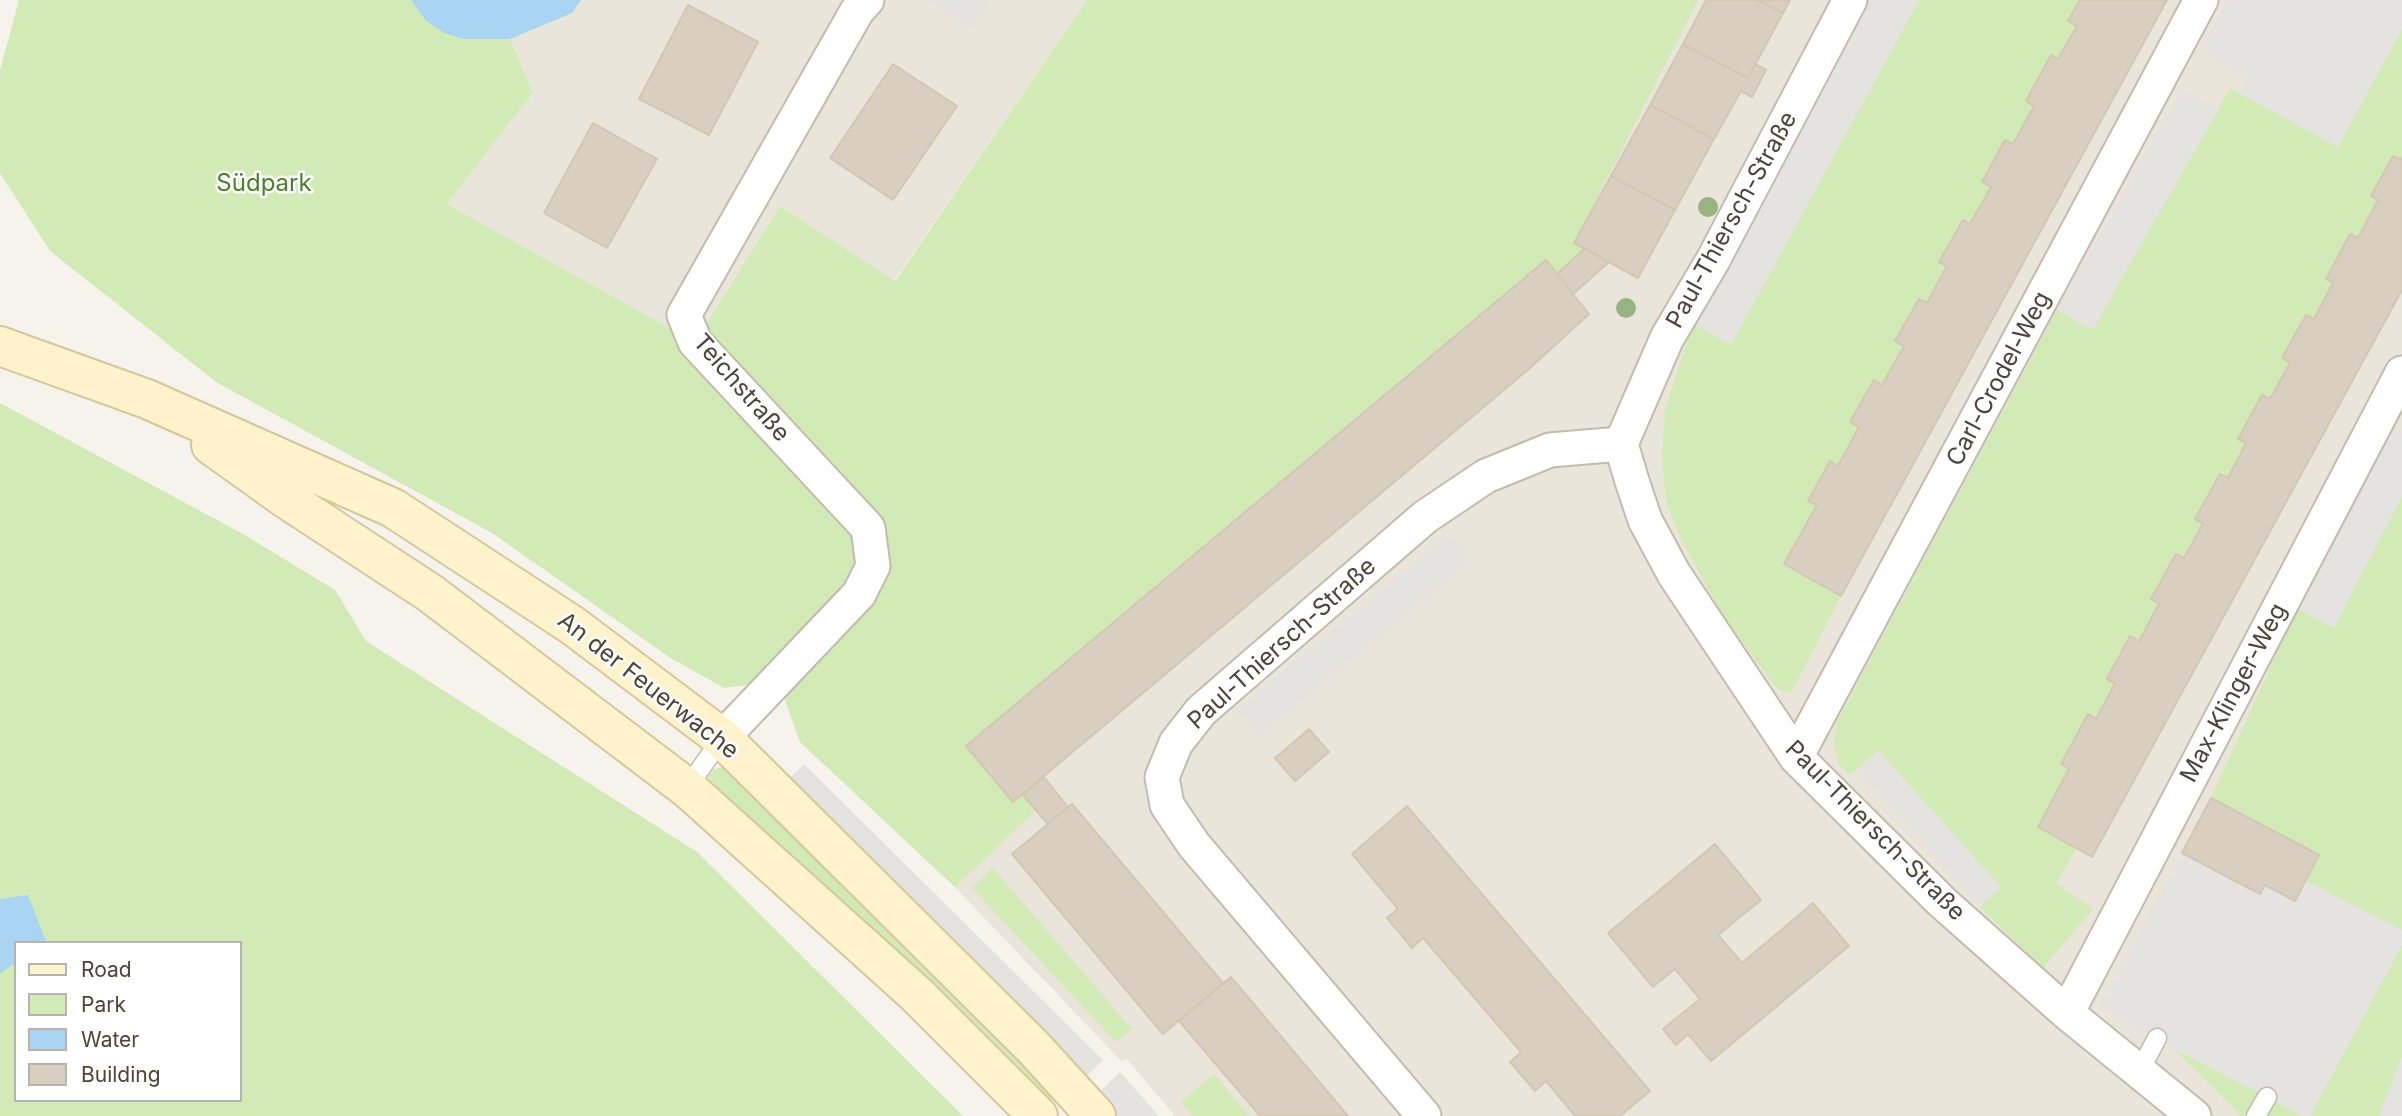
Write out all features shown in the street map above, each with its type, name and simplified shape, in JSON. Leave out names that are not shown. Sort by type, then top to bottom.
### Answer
[{"type":"street","name":"Teichstraße","points":[[722,738],[859,594],[873,566],[868,527],[695,342],[684,315],[857,11],[867,0]]},
{"type":"street","name":"Paul-Thiersch-Straße","points":[[1850,0],[1713,260],[1667,338],[1620,444],[1645,520],[1674,574],[1796,757],[1942,902],[2067,1013],[2194,1116]]},
{"type":"street","name":"Carl-Crodel-Weg","points":[[1796,757],[2201,0]]},
{"type":"street","name":"An der Feuerwache","points":[[0,346],[147,399],[394,508],[572,625],[722,738],[1033,1047],[1096,1116]]},
{"type":"street","name":"Max-Klinger-Weg","points":[[2067,1013],[2402,373]]},
{"type":"street","name":"An der Feuerwache","points":[[147,399],[285,498],[430,593],[687,788],[917,995],[1038,1116]]},
{"type":"street","name":"Paul-Thiersch-Straße","points":[[1424,1116],[1194,845],[1167,805],[1162,777],[1176,743],[1201,711],[1425,517],[1486,476],[1550,450],[1620,444]]},
{"type":"lane","points":[[687,788],[722,738]]},
{"type":"lane","points":[[2139,1072],[2157,1038]]},
{"type":"lane","points":[[2256,1116],[2267,1097]]},
{"type":"shaded area","points":[[581,0],[1087,0],[894,281],[780,206],[695,342],[447,204],[533,93],[510,39],[572,13]]},
{"type":"shaded area","points":[[926,0],[990,0],[972,29]]},
{"type":"shaded area","points":[[1495,0],[2402,0],[2402,1116],[1175,1116],[1126,1058],[1121,1061],[955,887],[800,742]]},
{"type":"shaded area","points":[[1871,0],[1919,0],[1731,345],[1693,324]]},
{"type":"shaded area","points":[[2228,0],[2402,0],[2402,29],[2338,147],[2239,93],[2247,77],[2201,51]]},
{"type":"shaded area","points":[[2183,89],[2219,109],[2092,330],[2057,310]]},
{"type":"shaded area","points":[[2390,427],[2402,433],[2402,496],[2334,628],[2297,609]]},
{"type":"shaded area","points":[[1450,534],[1472,561],[1259,737],[1236,710]]},
{"type":"shaded area","points":[[1878,751],[2001,887],[1980,907],[1857,771]]},
{"type":"shaded area","points":[[804,764],[1103,1060],[1081,1082],[782,786]]},
{"type":"shaded area","points":[[2182,853],[2259,894],[2265,885],[2295,901],[2306,881],[2402,930],[2402,945],[2310,1116],[2302,1116],[2099,1008]]},
{"type":"shaded area","points":[[2402,1057],[2402,1116],[2379,1116]]},
{"type":"shaded area","points":[[1120,1072],[1159,1116],[1113,1116],[1094,1097]]},
{"type":"green space","name":"Südpark","points":[[19,0],[581,0],[572,13],[510,39],[533,93],[447,204],[695,342],[780,206],[895,281],[1087,0],[1698,0],[1575,242],[1585,248],[1557,274],[1545,260],[966,746],[1013,802],[1023,795],[1036,810],[955,887],[800,742],[778,681],[724,688],[669,657],[492,533],[216,382],[50,251],[0,173],[0,70]]},
{"type":"green space","points":[[1919,0],[2080,0],[2068,21],[2077,26],[2058,59],[2051,55],[2026,101],[2034,106],[1970,224],[1963,220],[1940,261],[1947,266],[1927,303],[1919,299],[1895,341],[1904,346],[1882,385],[1874,380],[1850,422],[1859,427],[1838,466],[1831,462],[1809,501],[1817,505],[1784,564],[1841,596],[1792,691],[1786,693],[1774,685],[1722,614],[1682,541],[1666,502],[1662,456],[1665,410],[1693,324],[1731,344]]},
{"type":"green space","points":[[2402,29],[2401,160],[2392,156],[2371,196],[2378,200],[2358,238],[2350,234],[2326,279],[2333,283],[2314,319],[2305,315],[2282,358],[2290,363],[2270,399],[2262,396],[2238,439],[2246,443],[2228,478],[2219,474],[2195,519],[2203,524],[2184,558],[2175,554],[2151,599],[2159,604],[2139,641],[2130,636],[2107,679],[2115,684],[2096,719],[2087,715],[2061,764],[2069,769],[2077,848],[2056,883],[2093,909],[2043,968],[1980,907],[2001,887],[1879,751],[1849,775],[1838,763],[1834,742],[1837,722],[2057,310],[2093,329],[2230,88],[2338,146]]},
{"type":"green space","points":[[0,403],[243,534],[335,590],[366,641],[697,852],[963,1116],[0,1116],[0,974],[14,964],[14,1102],[242,1102],[242,941],[44,941],[28,896],[0,899]]},
{"type":"green space","points":[[2402,496],[2402,930],[2306,881],[2319,855],[2211,798],[2297,609],[2334,627]]},
{"type":"green space","points":[[727,766],[1059,1093],[1042,1108],[714,787],[708,777],[714,769]]},
{"type":"green space","points":[[993,868],[1132,1029],[1116,1042],[972,888]]},
{"type":"green space","points":[[2402,945],[2402,1057],[2379,1116],[2310,1116]]},
{"type":"green space","points":[[2173,1048],[2267,1097],[2302,1116],[2242,1116]]},
{"type":"green space","points":[[1214,1074],[1249,1116],[1193,1116],[1181,1102]]},
{"type":"water","points":[[411,0],[581,0],[572,13],[510,39],[463,39],[445,33],[426,21]]},
{"type":"water","points":[[28,895],[46,941],[14,941],[14,964],[0,974],[0,899]]},
{"type":"building","points":[[1706,0],[1758,0],[1783,13],[1748,78],[1683,44]]},
{"type":"building","points":[[1758,0],[1790,0],[1783,13]]},
{"type":"building","points":[[2080,0],[2167,0],[1841,596],[1784,564],[1817,505],[1808,501],[1830,461],[1838,466],[1859,427],[1850,422],[1874,380],[1882,385],[1904,346],[1895,341],[1919,299],[1927,303],[1947,266],[1939,262],[1963,220],[1970,224],[1991,187],[1982,182],[2005,140],[2013,144],[2034,106],[2026,101],[2051,55],[2058,59],[2077,26],[2068,21]]},
{"type":"building","points":[[688,5],[758,42],[709,135],[639,99]]},
{"type":"building","points":[[1683,44],[1748,78],[1755,64],[1766,70],[1752,97],[1741,91],[1714,139],[1650,105]]},
{"type":"building","points":[[893,64],[957,106],[893,200],[830,158]]},
{"type":"building","points":[[1650,105],[1714,139],[1675,210],[1611,176]]},
{"type":"building","points":[[593,123],[657,159],[607,248],[544,213]]},
{"type":"building","points":[[2393,156],[2401,160],[2402,157],[2402,290],[2092,857],[2038,827],[2069,769],[2061,764],[2088,714],[2096,719],[2115,684],[2107,679],[2130,636],[2139,641],[2159,604],[2151,599],[2176,554],[2184,558],[2203,524],[2195,519],[2220,474],[2228,478],[2246,443],[2238,439],[2262,395],[2270,399],[2290,363],[2282,358],[2306,315],[2314,319],[2333,283],[2326,279],[2350,234],[2358,238],[2378,200],[2371,196]]},
{"type":"building","points":[[1611,176],[1675,210],[1638,278],[1574,243]]},
{"type":"building","points":[[1585,248],[1609,262],[1573,294],[1557,274]]},
{"type":"building","points":[[1546,260],[1589,314],[1529,369],[1013,802],[966,746]]},
{"type":"building","points":[[1309,729],[1329,752],[1295,781],[1275,758]]},
{"type":"building","points":[[1044,777],[1068,807],[1048,824],[1023,795]]},
{"type":"building","points":[[2211,798],[2319,855],[2295,901],[2265,885],[2260,894],[2182,853]]},
{"type":"building","points":[[1072,804],[1223,983],[1163,1034],[1012,854]]},
{"type":"building","points":[[1407,806],[1650,1091],[1620,1116],[1575,1116],[1546,1081],[1535,1091],[1510,1062],[1521,1052],[1423,938],[1412,948],[1387,918],[1398,909],[1352,854]]},
{"type":"building","points":[[1715,844],[1761,900],[1718,935],[1742,963],[1813,903],[1849,946],[1711,1061],[1688,1034],[1676,1045],[1663,1029],[1700,999],[1675,969],[1653,987],[1608,933]]},
{"type":"building","points":[[1231,977],[1348,1116],[1260,1116],[1179,1021]]}]
